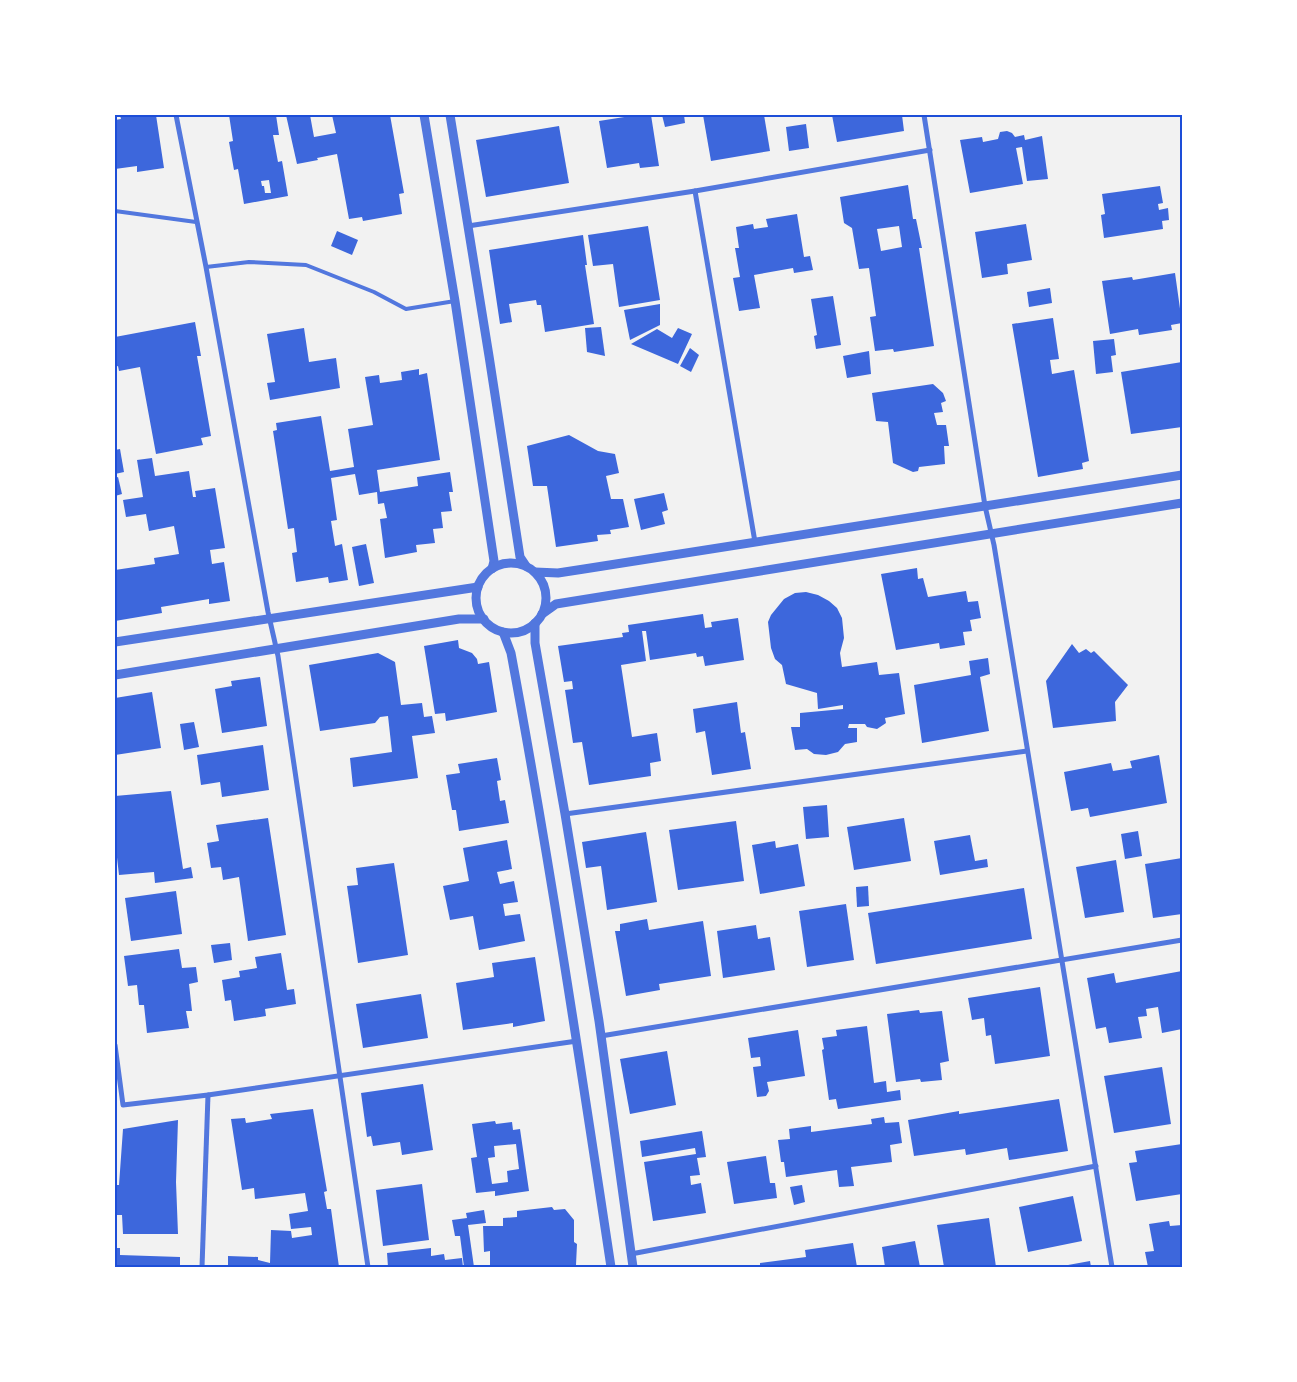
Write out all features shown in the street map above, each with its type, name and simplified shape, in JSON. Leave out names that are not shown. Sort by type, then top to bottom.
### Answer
[{"type":"street","points":[[176,115],[277,649],[368,1267]]},
{"type":"street","points":[[424,115],[455,301],[494,560],[492,569]]},
{"type":"street","points":[[450,115],[520,557],[526,566]]},
{"type":"street","points":[[924,115],[985,506],[992,534],[1112,1267]]},
{"type":"street","points":[[468,226],[695,191],[930,150]]},
{"type":"street","points":[[695,191],[755,542]]},
{"type":"street","points":[[535,572],[558,573],[1182,475]]},
{"type":"street","points":[[542,614],[556,604],[1182,503]]},
{"type":"street","points":[[514,563],[526,566],[535,572],[542,582],[546,592],[546,604],[542,614],[526,630],[514,633],[503,632],[492,627],[478,610],[476,598],[478,586],[492,569],[503,564],[514,563]]},
{"type":"street","points":[[115,642],[478,586]]},
{"type":"street","points":[[115,675],[459,619],[484,619]]},
{"type":"street","points":[[535,623],[535,643],[601,1036],[633,1267]]},
{"type":"street","points":[[503,632],[511,653],[540,817],[577,1041],[611,1267]]},
{"type":"street","points":[[565,814],[1027,751]]},
{"type":"street","points":[[601,1036],[1182,940]]},
{"type":"street","points":[[115,1045],[123,1105],[208,1095],[577,1041]]},
{"type":"street","points":[[202,1267],[208,1095]]},
{"type":"street","points":[[631,1254],[1096,1166]]},
{"type":"lane","points":[[115,212],[196,222]]},
{"type":"lane","points":[[206,267],[250,262],[306,265],[374,292],[406,309],[455,301]]},
{"type":"building","points":[[120,115],[156,115],[164,168],[137,172],[137,166],[115,169],[115,120],[121,119]]},
{"type":"building","points":[[229,115],[276,115],[279,135],[273,135],[278,162],[282,161],[288,196],[244,204],[238,169],[234,170],[229,142],[233,141]],"holes":[[[269,180],[271,193],[265,193],[261,181]]]},
{"type":"building","points":[[286,115],[310,115],[314,137],[336,133],[332,115],[390,115],[404,193],[399,194],[402,214],[363,221],[362,217],[349,219],[337,154],[297,164]]},
{"type":"building","points":[[637,115],[651,115],[659,166],[640,168],[639,163],[607,168],[599,121]]},
{"type":"building","points":[[662,115],[684,115],[685,123],[665,127]]},
{"type":"building","points":[[703,115],[764,115],[770,151],[711,161]]},
{"type":"building","points":[[832,115],[902,115],[904,131],[837,142]]},
{"type":"building","points":[[806,124],[809,148],[789,151],[786,127]]},
{"type":"building","points":[[559,126],[569,183],[486,197],[476,140]]},
{"type":"building","points":[[1007,131],[1015,137],[1024,135],[1025,140],[1042,136],[1048,179],[1027,181],[1022,147],[1016,148],[1023,184],[970,193],[960,140],[982,137],[983,142],[998,139],[1000,132]]},
{"type":"building","points":[[908,185],[913,219],[916,219],[922,248],[919,248],[934,346],[894,352],[893,349],[875,351],[870,317],[876,316],[869,268],[859,269],[852,228],[844,223],[840,197]],"holes":[[[899,226],[902,247],[881,251],[877,229]]]},
{"type":"building","points":[[1160,186],[1163,203],[1158,204],[1159,210],[1168,208],[1169,220],[1162,221],[1163,229],[1104,238],[1101,215],[1105,214],[1102,194]]},
{"type":"building","points":[[797,214],[804,257],[810,256],[813,270],[794,273],[793,268],[754,275],[760,308],[739,311],[733,278],[740,277],[735,248],[739,248],[736,227],[753,224],[754,229],[768,227],[766,219]]},
{"type":"building","points":[[1026,224],[1032,260],[1007,264],[1008,274],[982,278],[975,232]]},
{"type":"building","points":[[648,226],[660,300],[619,307],[613,264],[593,266],[588,235]]},
{"type":"building","points":[[337,231],[358,240],[352,255],[331,246]]},
{"type":"building","points":[[583,235],[587,265],[585,265],[594,324],[545,332],[541,305],[537,305],[536,300],[509,304],[512,322],[500,324],[489,250]]},
{"type":"building","points":[[1175,273],[1182,323],[1171,325],[1172,330],[1139,335],[1138,329],[1110,334],[1102,281],[1132,277],[1133,280]]},
{"type":"building","points":[[1050,288],[1052,303],[1029,307],[1027,292]]},
{"type":"building","points":[[833,296],[841,345],[816,349],[814,336],[817,335],[811,299]]},
{"type":"building","points":[[660,304],[660,325],[630,340],[624,310]]},
{"type":"building","points":[[1053,318],[1059,359],[1050,360],[1052,374],[1074,370],[1089,461],[1082,463],[1083,469],[1038,477],[1012,324]]},
{"type":"building","points":[[195,322],[201,356],[197,356],[211,436],[201,438],[203,445],[156,454],[140,367],[119,371],[118,366],[115,367],[115,337]]},
{"type":"building","points":[[601,327],[605,356],[587,352],[585,328]]},
{"type":"building","points":[[304,328],[309,362],[336,358],[340,388],[270,400],[267,383],[275,382],[267,334]]},
{"type":"building","points":[[678,328],[692,334],[678,364],[631,344],[657,329],[672,338]]},
{"type":"building","points":[[1114,339],[1116,355],[1111,356],[1113,372],[1096,374],[1093,341]]},
{"type":"building","points":[[690,348],[699,355],[691,372],[680,366]]},
{"type":"building","points":[[869,351],[871,374],[847,378],[843,356]]},
{"type":"building","points":[[1182,362],[1182,427],[1131,434],[1121,372]]},
{"type":"building","points":[[419,369],[419,375],[427,373],[440,460],[377,470],[380,492],[418,486],[417,477],[450,472],[453,492],[449,492],[452,511],[441,512],[443,528],[433,529],[435,543],[416,545],[417,552],[385,558],[380,519],[387,518],[384,503],[378,504],[377,492],[359,495],[355,474],[331,478],[337,520],[331,521],[335,546],[342,544],[348,580],[329,583],[328,577],[296,582],[292,553],[297,552],[294,528],[288,529],[273,431],[277,430],[276,423],[321,416],[330,471],[354,467],[348,429],[373,425],[365,377],[379,375],[380,383],[402,380],[401,372]]},
{"type":"building","points":[[933,384],[943,393],[946,401],[941,403],[943,412],[934,413],[937,425],[946,425],[949,446],[944,446],[945,464],[919,467],[918,471],[913,472],[893,463],[888,422],[876,421],[872,393]]},
{"type":"building","points":[[569,435],[598,451],[615,454],[619,473],[606,476],[611,499],[623,499],[629,527],[610,530],[611,534],[597,535],[598,541],[556,547],[547,486],[533,486],[527,446]]},
{"type":"building","points":[[120,449],[124,472],[115,474],[115,450]]},
{"type":"building","points":[[152,458],[155,476],[189,471],[193,497],[196,497],[195,491],[215,488],[225,548],[210,550],[212,564],[224,562],[230,601],[209,604],[209,599],[161,607],[162,613],[115,621],[115,570],[155,564],[154,558],[179,554],[174,526],[149,531],[146,514],[126,517],[123,500],[143,497],[137,460]]},
{"type":"building","points":[[118,477],[122,494],[115,496],[115,478]]},
{"type":"building","points":[[664,493],[668,510],[662,512],[665,524],[641,530],[634,499]]},
{"type":"building","points":[[366,544],[374,583],[359,586],[352,547]]},
{"type":"building","points":[[917,568],[918,579],[923,578],[928,597],[966,591],[968,602],[978,601],[981,618],[970,620],[972,631],[963,632],[965,645],[940,649],[939,643],[896,650],[881,574]]},
{"type":"building","points":[[806,592],[818,595],[829,601],[837,608],[842,618],[844,638],[840,653],[842,667],[877,662],[879,675],[899,673],[905,714],[885,718],[886,723],[877,729],[867,727],[865,724],[849,724],[848,728],[857,728],[857,742],[845,744],[838,752],[826,755],[814,754],[807,749],[795,750],[791,727],[800,727],[800,713],[843,709],[843,705],[818,709],[817,693],[786,684],[782,665],[775,659],[771,648],[768,622],[771,615],[784,599],[795,593]]},
{"type":"building","points":[[703,614],[705,628],[712,627],[711,622],[738,618],[744,660],[705,666],[703,656],[697,657],[696,653],[650,660],[646,631],[642,631],[646,661],[621,665],[632,737],[657,733],[661,761],[650,763],[651,776],[589,785],[582,742],[573,743],[565,690],[573,689],[572,681],[564,682],[558,646],[623,637],[622,633],[629,632],[628,625]]},
{"type":"building","points":[[458,640],[459,648],[472,653],[477,659],[478,664],[489,662],[497,712],[446,721],[445,713],[435,714],[424,646]]},
{"type":"building","points":[[1072,644],[1079,653],[1086,649],[1091,653],[1094,651],[1128,685],[1115,702],[1116,721],[1053,728],[1046,681]]},
{"type":"building","points":[[378,653],[395,662],[401,705],[422,703],[424,717],[432,716],[435,733],[412,736],[418,778],[353,787],[350,758],[392,752],[388,716],[380,717],[375,723],[320,731],[309,665]]},
{"type":"building","points":[[988,658],[990,674],[980,677],[989,731],[922,743],[914,685],[971,675],[969,661]]},
{"type":"building","points":[[260,677],[267,726],[222,733],[215,689],[232,686],[231,681]]},
{"type":"building","points":[[152,692],[161,748],[115,755],[115,698]]},
{"type":"building","points":[[737,702],[741,733],[745,732],[751,769],[712,775],[705,731],[696,733],[693,709]]},
{"type":"building","points":[[194,722],[199,747],[184,750],[180,724]]},
{"type":"building","points":[[263,745],[269,790],[222,797],[220,782],[201,785],[197,755]]},
{"type":"building","points":[[1159,755],[1167,803],[1090,817],[1088,808],[1071,811],[1064,772],[1111,763],[1113,771],[1132,768],[1130,761]]},
{"type":"building","points":[[497,758],[501,780],[497,781],[500,801],[505,800],[509,823],[459,831],[456,810],[452,810],[446,775],[460,773],[458,764]]},
{"type":"building","points":[[171,791],[183,869],[191,867],[193,878],[155,883],[154,872],[119,875],[115,840],[115,796]]},
{"type":"building","points":[[827,805],[829,837],[806,839],[803,807]]},
{"type":"building","points":[[268,818],[286,935],[248,941],[239,877],[223,880],[221,867],[211,868],[207,843],[219,841],[216,825]]},
{"type":"building","points":[[904,818],[911,861],[854,870],[847,827]]},
{"type":"building","points":[[736,821],[744,881],[678,890],[669,830]]},
{"type":"building","points":[[1138,831],[1142,856],[1125,859],[1121,834]]},
{"type":"building","points":[[646,832],[657,902],[607,910],[601,866],[586,868],[582,842]]},
{"type":"building","points":[[970,835],[975,861],[987,859],[988,867],[940,875],[934,841]]},
{"type":"building","points":[[507,840],[512,869],[497,872],[500,884],[514,881],[518,902],[503,904],[505,916],[520,914],[525,941],[479,950],[473,916],[450,920],[443,886],[469,881],[463,848]]},
{"type":"building","points":[[775,841],[776,848],[798,844],[805,886],[760,894],[752,845]]},
{"type":"building","points":[[1182,858],[1182,914],[1153,918],[1145,864]]},
{"type":"building","points":[[1116,860],[1124,912],[1085,918],[1076,867]]},
{"type":"building","points":[[394,863],[408,955],[358,963],[347,886],[358,885],[356,868]]},
{"type":"building","points":[[868,886],[869,906],[857,907],[856,887]]},
{"type":"building","points":[[1024,888],[1032,939],[876,964],[868,913]]},
{"type":"building","points":[[176,891],[182,934],[131,941],[125,898]]},
{"type":"building","points":[[846,904],[854,960],[807,967],[799,911]]},
{"type":"building","points":[[647,919],[649,930],[703,921],[711,976],[659,984],[660,990],[626,996],[615,931],[620,931],[620,924]]},
{"type":"building","points":[[756,925],[758,939],[770,937],[775,970],[723,978],[717,931]]},
{"type":"building","points":[[230,943],[232,960],[214,963],[211,945]]},
{"type":"building","points":[[179,949],[182,968],[196,967],[198,982],[189,984],[192,1011],[186,1011],[189,1028],[147,1033],[144,1005],[139,1005],[137,985],[128,986],[124,956]]},
{"type":"building","points":[[281,953],[287,990],[294,989],[296,1004],[265,1009],[266,1016],[234,1021],[231,1000],[225,1001],[222,980],[240,977],[239,971],[257,968],[255,957]]},
{"type":"building","points":[[535,957],[545,1021],[513,1027],[513,1023],[463,1030],[456,983],[494,977],[492,963]]},
{"type":"building","points":[[1182,971],[1182,1029],[1162,1033],[1158,1007],[1146,1009],[1147,1016],[1138,1017],[1142,1038],[1109,1043],[1106,1027],[1096,1029],[1087,978],[1114,973],[1116,983]]},
{"type":"building","points":[[1040,987],[1050,1056],[995,1064],[991,1035],[986,1036],[984,1018],[972,1020],[968,998]]},
{"type":"building","points":[[421,994],[428,1038],[363,1048],[356,1004]]},
{"type":"building","points":[[919,1010],[920,1013],[942,1011],[949,1061],[940,1063],[942,1080],[921,1082],[920,1079],[896,1082],[887,1014]]},
{"type":"building","points":[[867,1026],[874,1083],[886,1081],[887,1092],[900,1090],[901,1100],[838,1109],[836,1099],[829,1100],[822,1038],[837,1036],[836,1030]]},
{"type":"building","points":[[798,1030],[805,1076],[767,1082],[769,1091],[766,1096],[757,1097],[753,1067],[761,1066],[760,1057],[751,1058],[748,1038]]},
{"type":"building","points":[[667,1051],[676,1105],[630,1114],[620,1059]]},
{"type":"building","points":[[1162,1067],[1171,1124],[1114,1133],[1104,1076]]},
{"type":"building","points":[[423,1084],[433,1150],[402,1155],[400,1142],[373,1146],[371,1136],[367,1137],[361,1093]]},
{"type":"building","points":[[1059,1099],[1068,1151],[1009,1160],[1007,1148],[966,1155],[965,1149],[914,1156],[908,1120],[959,1111],[959,1114]]},
{"type":"building","points":[[313,1109],[327,1191],[324,1192],[327,1209],[331,1209],[339,1267],[228,1267],[228,1256],[258,1257],[258,1260],[270,1263],[271,1230],[291,1231],[292,1238],[312,1235],[311,1227],[291,1229],[289,1214],[308,1211],[305,1193],[255,1199],[254,1188],[242,1190],[231,1119],[245,1118],[246,1123],[272,1119],[270,1114]]},
{"type":"building","points":[[884,1117],[885,1123],[899,1122],[902,1143],[890,1145],[892,1162],[851,1167],[854,1186],[839,1187],[837,1170],[786,1177],[784,1162],[781,1162],[778,1140],[790,1139],[789,1129],[811,1126],[811,1132],[872,1124],[871,1119]]},
{"type":"building","points":[[178,1120],[176,1182],[178,1234],[123,1234],[122,1215],[115,1215],[115,1185],[119,1185],[123,1129]]},
{"type":"building","points":[[495,1121],[496,1124],[512,1122],[513,1130],[520,1129],[529,1191],[495,1196],[495,1191],[476,1193],[471,1158],[477,1157],[472,1124]],"holes":[[[516,1144],[519,1169],[507,1171],[508,1182],[492,1184],[488,1158],[495,1157],[494,1146]]]},
{"type":"building","points":[[702,1131],[706,1157],[697,1158],[700,1175],[690,1176],[691,1185],[701,1183],[706,1213],[653,1221],[644,1162],[696,1154],[695,1148],[642,1157],[640,1141]]},
{"type":"building","points":[[1182,1144],[1182,1194],[1136,1201],[1129,1163],[1137,1162],[1135,1151]]},
{"type":"building","points":[[766,1156],[770,1183],[775,1183],[777,1198],[734,1204],[727,1162]]},
{"type":"building","points":[[422,1184],[429,1240],[383,1246],[376,1190]]},
{"type":"building","points":[[802,1185],[805,1202],[794,1205],[790,1187]]},
{"type":"building","points":[[1073,1196],[1082,1241],[1028,1252],[1019,1207]]},
{"type":"building","points":[[552,1207],[554,1210],[565,1209],[574,1220],[574,1242],[577,1244],[576,1265],[567,1265],[567,1267],[490,1267],[490,1251],[484,1252],[483,1226],[503,1226],[503,1218],[517,1217],[517,1211]]},
{"type":"building","points":[[484,1210],[486,1223],[468,1225],[474,1267],[464,1267],[460,1236],[455,1236],[452,1220],[467,1218],[466,1213]]},
{"type":"building","points":[[989,1218],[996,1267],[944,1267],[937,1225]]},
{"type":"building","points":[[1169,1221],[1170,1226],[1182,1225],[1182,1267],[1148,1267],[1145,1252],[1154,1251],[1149,1224]]},
{"type":"building","points":[[915,1241],[920,1267],[885,1267],[882,1247]]},
{"type":"building","points":[[853,1243],[857,1267],[760,1267],[760,1263],[806,1257],[805,1250]]},
{"type":"building","points":[[115,1248],[120,1248],[120,1255],[180,1257],[180,1267],[115,1267]]},
{"type":"building","points":[[431,1248],[431,1256],[444,1254],[445,1260],[462,1258],[463,1267],[388,1267],[387,1253]]},
{"type":"building","points":[[1090,1261],[1091,1267],[1068,1267],[1068,1265]]}]
